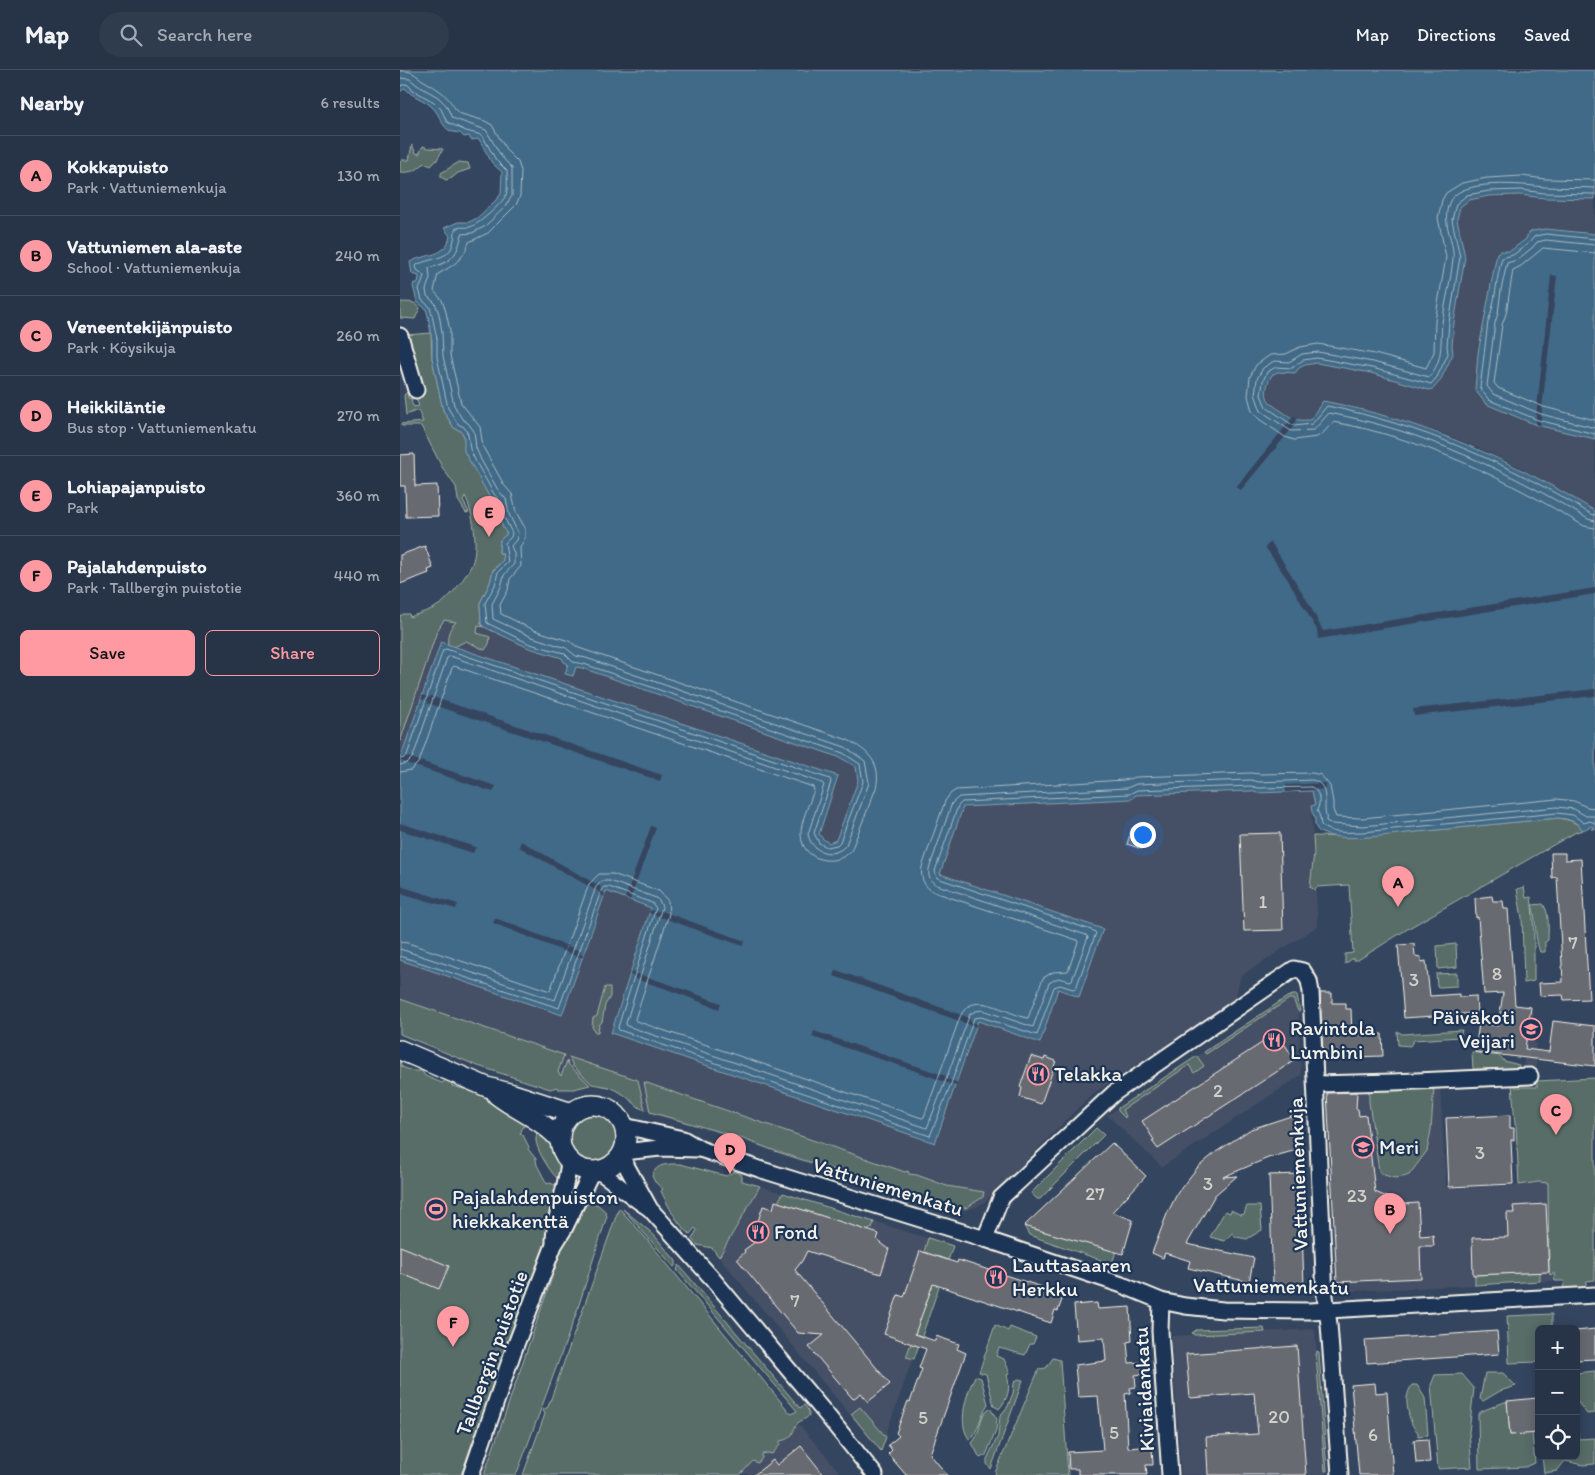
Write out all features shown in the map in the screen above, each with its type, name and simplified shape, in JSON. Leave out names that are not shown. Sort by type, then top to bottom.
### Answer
[{"type":"main road","points":[[400,1050],[486,1087],[572,1113]]},
{"type":"main road","points":[[486,1087],[551,1130],[560,1140],[563,1151],[569,1161],[580,1168],[595,1171],[614,1164],[622,1154],[626,1142],[624,1126],[616,1113],[602,1106],[586,1106],[572,1113],[564,1122],[560,1140]]},
{"type":"street","points":[[402,330],[416,390]]},
{"type":"street","name":"Vattuniemenkuja","points":[[985,1239],[1001,1198],[1114,1094],[1294,969],[1304,971],[1309,981],[1311,992],[1327,1310],[1340,1475]]},
{"type":"street","points":[[1316,1084],[1530,1076]]},
{"type":"street","name":"Vattuniemenkatu","points":[[624,1126],[683,1139],[700,1149],[985,1239],[1122,1285],[1161,1301],[1223,1310],[1327,1310],[1595,1295]]},
{"type":"street","name":"Vattuniemenkatu","points":[[622,1154],[660,1148],[700,1149]]},
{"type":"street","points":[[622,1154],[650,1209],[711,1277],[875,1475]]},
{"type":"street","name":"Tallbergin puistotie","points":[[554,1245],[554,1227],[565,1188],[569,1161]]},
{"type":"street","points":[[595,1171],[612,1179],[633,1199],[650,1209]]},
{"type":"street","name":"Tallbergin puistotie","points":[[471,1475],[513,1352],[554,1245],[595,1171]]},
{"type":"street","name":"Kiviaidankatu","points":[[1161,1301],[1160,1331],[1170,1475]]},
{"type":"shaded area","points":[[1520,195],[1544,198],[1595,199],[1595,234],[1546,229],[1528,234],[1526,239],[1510,251],[1504,252],[1490,289],[1476,377],[1558,430],[1595,439],[1595,511],[1524,470],[1481,449],[1439,432],[1347,405],[1310,420],[1296,421],[1269,403],[1266,395],[1271,376],[1277,372],[1289,373],[1306,365],[1317,363],[1371,373],[1429,390],[1433,389],[1440,381],[1453,354],[1454,323],[1465,257],[1457,219],[1460,207],[1469,200],[1477,198]]},
{"type":"shaded area","points":[[445,619],[484,627],[529,648],[562,658],[568,663],[565,674],[573,676],[576,667],[582,668],[841,758],[856,767],[858,781],[836,840],[829,843],[819,834],[838,776],[441,642],[400,759],[400,742],[437,631]]},
{"type":"shaded area","points":[[1252,791],[1257,793],[1312,791],[1315,805],[1311,806],[1318,926],[1241,976],[1235,999],[1091,1095],[987,1200],[977,1207],[967,1210],[957,1210],[809,1164],[713,1131],[653,1115],[616,1089],[598,1084],[570,1087],[400,1027],[400,960],[562,1015],[606,891],[651,908],[611,1033],[956,1086],[978,1021],[1040,1042],[1058,989],[1079,996],[1103,929],[939,874],[963,807],[1132,799],[1136,795]]},
{"type":"shaded area","points":[[1292,994],[1298,1002],[1301,1075],[1162,1167],[1107,1115]]},
{"type":"shaded area","name":"Päiväkoti Veijari","points":[[1531,1009],[1533,1010],[1537,1067],[1523,1067]]},
{"type":"shaded area","points":[[1440,1086],[1446,1188],[1519,1185],[1538,1182],[1550,1183],[1555,1281],[1336,1292],[1326,1091]]},
{"type":"shaded area","points":[[760,1186],[953,1246],[880,1451],[719,1257]]},
{"type":"shaded area","points":[[1315,1329],[1326,1475],[1181,1475],[1171,1336]]},
{"type":"shaded area","points":[[799,1424],[842,1475],[738,1474],[754,1461]]},
{"type":"green space","points":[[412,145],[416,153],[419,154],[423,146],[443,149],[431,166],[424,163],[413,171],[400,172],[400,162],[402,160],[409,160]]},
{"type":"green space","points":[[459,162],[468,163],[470,169],[446,180],[441,177],[441,173]]},
{"type":"green space","points":[[400,302],[418,305],[420,308],[415,319],[400,318]]},
{"type":"green space","points":[[431,333],[432,358],[443,410],[454,428],[461,431],[464,436],[465,451],[490,498],[495,502],[495,507],[507,534],[500,540],[499,553],[502,553],[503,560],[493,570],[490,583],[480,603],[481,624],[484,627],[478,626],[477,633],[490,637],[489,644],[485,650],[466,641],[452,648],[448,647],[449,633],[456,622],[444,620],[437,631],[400,742],[400,616],[409,614],[410,617],[432,609],[443,602],[470,569],[475,548],[473,520],[465,496],[463,501],[469,512],[466,513],[458,500],[456,487],[442,467],[421,426],[402,426],[401,424],[423,422],[418,410],[406,415],[404,395],[407,392],[408,398],[412,399],[411,402],[414,407],[419,406],[413,391],[406,335]]},
{"type":"green space","points":[[1558,818],[1572,821],[1583,830],[1576,832],[1409,928],[1358,960],[1353,960],[1353,958],[1345,964],[1345,954],[1353,953],[1349,885],[1317,887],[1315,890],[1310,887],[1314,853],[1313,836],[1363,837]]},
{"type":"green space","points":[[1524,887],[1526,898],[1531,897],[1532,905],[1534,981],[1524,983],[1522,918],[1517,889]]},
{"type":"green space","points":[[1543,904],[1547,912],[1548,940],[1545,942],[1545,952],[1540,952],[1538,946],[1532,905]]},
{"type":"green space","points":[[1456,944],[1457,967],[1438,969],[1437,946]]},
{"type":"green space","points":[[1457,973],[1457,986],[1437,986],[1436,974]]},
{"type":"green space","points":[[605,987],[610,987],[610,997],[605,1005],[598,1032],[595,1032],[592,1027],[593,1018],[597,1016]]},
{"type":"green space","points":[[1297,995],[1300,1011],[1298,1011],[1293,999],[1289,999],[1206,1054],[1204,1052],[1287,997]]},
{"type":"green space","points":[[400,999],[564,1055],[558,1072],[561,1076],[567,1061],[590,1085],[574,1089],[558,1089],[557,1087],[550,1089],[478,1066],[400,1034]]},
{"type":"green space","points":[[1462,1030],[1460,1037],[1414,1040],[1410,1046],[1398,1045],[1397,1031],[1402,1034]]},
{"type":"green space","points":[[1472,1052],[1500,1056],[1504,1061],[1519,1065],[1519,1068],[1473,1069]]},
{"type":"green space","points":[[1197,1056],[1204,1066],[1194,1073],[1189,1065],[1122,1110],[1126,1116],[1125,1118],[1118,1111],[1118,1108]]},
{"type":"green space","points":[[569,1057],[638,1080],[645,1110],[623,1094],[609,1087],[592,1084],[573,1066]]},
{"type":"green space","points":[[400,1062],[402,1067],[413,1071],[422,1071],[425,1076],[442,1083],[447,1079],[452,1081],[452,1086],[472,1091],[507,1108],[528,1124],[523,1127],[520,1134],[523,1135],[529,1147],[528,1149],[536,1159],[537,1165],[547,1184],[550,1183],[558,1186],[558,1228],[478,1438],[474,1438],[461,1475],[400,1475]]},
{"type":"green space","points":[[1595,1078],[1595,1280],[1587,1281],[1585,1287],[1573,1291],[1563,1288],[1565,1281],[1555,1281],[1554,1273],[1550,1275],[1549,1271],[1548,1183],[1538,1182],[1519,1185],[1512,1084],[1515,1083],[1515,1087],[1537,1087],[1537,1081]]},
{"type":"green space","points":[[644,1082],[905,1172],[908,1171],[909,1174],[947,1186],[984,1192],[983,1197],[966,1208],[946,1206],[778,1152],[738,1137],[650,1112]]},
{"type":"green space","points":[[1434,1086],[1431,1130],[1427,1151],[1409,1175],[1395,1178],[1384,1175],[1379,1171],[1369,1102],[1369,1089]]},
{"type":"green space","points":[[588,1114],[598,1114],[607,1118],[613,1124],[616,1129],[616,1147],[607,1158],[598,1162],[588,1162],[579,1158],[573,1152],[569,1143],[569,1133],[573,1124],[579,1118]]},
{"type":"green space","points":[[539,1128],[549,1138],[554,1149],[559,1165],[560,1181],[541,1156],[536,1140]]},
{"type":"green space","points":[[1096,1128],[1104,1135],[1040,1199],[1037,1199],[1031,1193]]},
{"type":"green space","points":[[680,1164],[726,1176],[735,1171],[742,1175],[742,1181],[760,1186],[719,1257],[712,1248],[697,1245],[692,1239],[697,1230],[695,1228],[690,1234],[681,1225],[661,1191],[663,1189],[655,1182],[652,1176],[659,1166]]},
{"type":"green space","points":[[783,1193],[874,1222],[872,1228],[867,1231],[778,1202]]},
{"type":"green space","points":[[597,1204],[605,1211],[607,1216],[576,1314],[525,1452],[516,1475],[484,1475],[569,1228],[580,1205]]},
{"type":"green space","points":[[1247,1206],[1260,1206],[1262,1230],[1247,1239],[1236,1237],[1232,1233],[1225,1241],[1210,1237],[1225,1211],[1230,1213],[1231,1210],[1241,1215],[1244,1214]]},
{"type":"green space","points":[[619,1208],[791,1414],[797,1411],[677,1270],[679,1265],[800,1408],[804,1405],[809,1412],[809,1416],[797,1424],[789,1438],[780,1441],[780,1445],[772,1454],[762,1454],[762,1458],[758,1463],[753,1461],[740,1475],[523,1475],[545,1414],[543,1410],[548,1407]]},
{"type":"green space","points":[[623,1209],[653,1234],[676,1261],[676,1266],[674,1267]]},
{"type":"green space","points":[[1024,1226],[1116,1251],[1112,1264],[1029,1235]]},
{"type":"green space","points":[[928,1238],[953,1246],[914,1359],[906,1357],[942,1258],[924,1252]]},
{"type":"green space","points":[[1540,1272],[1540,1281],[1475,1285],[1475,1275]]},
{"type":"green space","points":[[1552,1314],[1552,1325],[1535,1325],[1535,1362],[1509,1363],[1507,1316]]},
{"type":"green space","points":[[995,1325],[1008,1331],[1010,1327],[1036,1337],[1025,1355],[999,1348],[996,1356],[1004,1359],[1010,1373],[1007,1375],[1008,1393],[999,1409],[994,1406],[986,1374],[979,1372]]},
{"type":"green space","points":[[1264,1328],[1265,1332],[1194,1335],[1192,1333],[1196,1330]]},
{"type":"green space","points":[[1317,1351],[1319,1352],[1327,1471],[1325,1471]]},
{"type":"green space","points":[[1053,1358],[1060,1360],[1068,1475],[997,1475],[995,1473],[1039,1369],[1046,1368]]},
{"type":"green space","points":[[1595,1371],[1595,1413],[1587,1414],[1580,1405],[1580,1373]]},
{"type":"green space","points":[[1485,1373],[1503,1373],[1516,1386],[1500,1391],[1483,1401],[1480,1399]]},
{"type":"green space","points":[[1462,1374],[1474,1388],[1469,1432],[1472,1467],[1438,1469],[1431,1385],[1435,1375]]},
{"type":"green space","points":[[975,1376],[981,1378],[988,1404],[970,1440],[966,1433],[963,1417],[966,1399]]},
{"type":"green space","points":[[1018,1379],[1023,1380],[991,1469],[987,1464],[987,1459],[998,1436],[1000,1416],[1008,1406],[1013,1393],[1014,1383]]},
{"type":"green space","points":[[1412,1385],[1417,1385],[1425,1398],[1428,1435],[1418,1436],[1418,1432],[1411,1421],[1407,1397]]},
{"type":"green space","points":[[1507,1401],[1510,1435],[1532,1433],[1535,1463],[1526,1467],[1479,1469],[1478,1414]]},
{"type":"green space","points":[[860,1407],[886,1437],[881,1451],[851,1414]]},
{"type":"green space","points":[[990,1408],[997,1419],[996,1431],[986,1455],[980,1458],[972,1443],[986,1411]]},
{"type":"green space","points":[[1595,1438],[1595,1464],[1583,1465],[1565,1461],[1557,1471],[1544,1473],[1542,1460],[1580,1460],[1580,1439]]},
{"type":"water","points":[[400,70],[1595,70],[1595,199],[1544,198],[1520,195],[1489,196],[1469,200],[1460,207],[1457,219],[1465,257],[1454,323],[1453,354],[1440,381],[1433,389],[1429,390],[1371,373],[1317,363],[1305,365],[1295,373],[1277,372],[1271,376],[1266,392],[1268,400],[1275,407],[1297,420],[1310,420],[1323,401],[1359,409],[1430,430],[1497,458],[1595,511],[1595,829],[1591,829],[1592,826],[1583,830],[1572,821],[1558,818],[1369,837],[1332,836],[1318,831],[1316,827],[1311,806],[1315,805],[1312,791],[1136,795],[1132,799],[963,807],[940,874],[1103,929],[1079,997],[1058,989],[1040,1043],[978,1021],[935,1143],[611,1033],[651,908],[606,891],[562,1015],[400,960],[400,759],[441,642],[838,776],[819,834],[829,843],[836,840],[858,781],[856,767],[841,758],[582,668],[576,667],[573,676],[565,674],[568,664],[562,658],[529,648],[481,624],[480,603],[490,583],[493,571],[503,560],[502,553],[499,553],[500,540],[507,534],[497,510],[495,510],[495,502],[490,498],[464,451],[464,436],[461,431],[454,428],[443,410],[432,358],[432,340],[428,316],[426,309],[417,302],[413,286],[414,283],[418,283],[419,276],[412,274],[410,262],[440,252],[448,243],[450,236],[444,228],[458,222],[469,222],[477,218],[496,200],[501,194],[502,172],[492,163],[479,139],[471,140],[469,136],[464,137],[460,133],[449,130],[429,104],[411,94],[405,88],[400,92]]},
{"type":"water","points":[[1546,229],[1595,234],[1595,439],[1536,425],[1486,404],[1475,390],[1478,353],[1497,253],[1500,251],[1510,251],[1526,239],[1532,231]]},
{"type":"pier","points":[[1551,275],[1557,276],[1540,426],[1536,425],[1536,417]]},
{"type":"pier","points":[[1294,416],[1298,418],[1294,426],[1241,490],[1236,487]]},
{"type":"pier","points":[[1271,542],[1308,602],[1323,631],[1595,588],[1595,594],[1318,639],[1317,630],[1288,580],[1265,547]]},
{"type":"pier","points":[[1595,689],[1595,696],[1414,716],[1413,709]]},
{"type":"pier","points":[[423,695],[662,775],[660,781],[427,703],[428,701],[421,699]]},
{"type":"pier","points":[[401,757],[408,757],[496,786],[493,792],[406,763],[400,760]]},
{"type":"pier","points":[[1326,783],[1326,789],[1286,792],[1286,785]]},
{"type":"pier","points":[[400,823],[476,847],[473,853],[400,830]]},
{"type":"pier","points":[[651,826],[656,828],[630,900],[625,898]]},
{"type":"pier","points":[[521,841],[601,887],[600,889],[605,894],[604,897],[599,892],[519,847]]},
{"type":"pier","points":[[400,886],[458,904],[456,909],[400,893]]},
{"type":"pier","points":[[650,910],[658,912],[659,910],[745,941],[743,946],[649,913]]},
{"type":"pier","points":[[495,918],[581,951],[580,954],[584,955],[583,957],[578,957],[493,923]]},
{"type":"pier","points":[[836,970],[970,1018],[970,1021],[977,1024],[976,1027],[834,976]]},
{"type":"pier","points":[[631,972],[721,1003],[719,1009],[635,979],[635,977],[630,975]]},
{"type":"pier","points":[[814,1031],[949,1077],[948,1080],[957,1082],[956,1086],[812,1037]]},
{"type":"building","points":[[414,454],[415,486],[437,485],[438,516],[406,517],[405,486],[400,486],[400,455]]},
{"type":"building","points":[[425,546],[433,568],[428,570],[429,573],[400,584],[400,555]]},
{"type":"building","points":[[1132,828],[1147,832],[1142,849],[1127,844]]},
{"type":"building","points":[[1280,833],[1283,930],[1244,931],[1240,834]]},
{"type":"building","points":[[1551,853],[1565,853],[1565,860],[1581,859],[1589,999],[1564,1000],[1563,995],[1540,996],[1539,983],[1563,982],[1557,877],[1552,878]]},
{"type":"building","points":[[1492,896],[1493,901],[1503,901],[1504,909],[1508,909],[1515,1005],[1531,1007],[1525,1049],[1549,1052],[1553,1021],[1595,1026],[1595,1066],[1475,1052],[1479,1023],[1498,1026],[1503,993],[1484,994],[1475,898]]},
{"type":"building","points":[[1414,944],[1415,956],[1421,957],[1421,962],[1426,961],[1430,996],[1459,994],[1459,997],[1476,996],[1477,1013],[1404,1018],[1398,945]]},
{"type":"building","points":[[1320,993],[1332,993],[1332,1003],[1346,1003],[1346,1009],[1351,1009],[1352,1035],[1382,1034],[1383,1056],[1323,1058]]},
{"type":"building","points":[[1277,1033],[1295,1060],[1158,1149],[1142,1121]]},
{"type":"building","name":"Telakka","points":[[1031,1056],[1044,1060],[1045,1057],[1056,1061],[1041,1104],[1020,1097],[1022,1088],[1020,1087]]},
{"type":"building","points":[[1357,1092],[1356,1109],[1358,1109],[1359,1116],[1366,1115],[1375,1192],[1404,1204],[1418,1203],[1420,1236],[1433,1235],[1434,1246],[1420,1246],[1421,1278],[1337,1282],[1327,1093]]},
{"type":"building","points":[[1294,1115],[1300,1149],[1268,1158],[1223,1177],[1237,1176],[1215,1195],[1187,1244],[1254,1258],[1249,1282],[1188,1268],[1190,1261],[1165,1253],[1163,1258],[1152,1253],[1178,1192],[1197,1168],[1216,1152],[1251,1129]]},
{"type":"building","points":[[1510,1115],[1510,1128],[1514,1128],[1514,1140],[1511,1140],[1513,1184],[1449,1187],[1446,1118]]},
{"type":"building","points":[[1112,1143],[1146,1176],[1112,1212],[1133,1220],[1123,1254],[1024,1226]]},
{"type":"building","points":[[1300,1174],[1304,1285],[1277,1286],[1277,1283],[1273,1283],[1269,1175]]},
{"type":"building","points":[[775,1201],[879,1234],[877,1240],[889,1249],[881,1274],[807,1251],[795,1270],[890,1384],[868,1402],[861,1393],[853,1399],[809,1347],[824,1335],[798,1333],[737,1259],[745,1252],[744,1250],[759,1239],[754,1233],[763,1206],[773,1209]]},
{"type":"building","points":[[1546,1204],[1549,1272],[1473,1275],[1472,1238],[1508,1237],[1507,1213],[1514,1213],[1513,1206]]},
{"type":"building","points":[[400,1246],[449,1266],[439,1289],[400,1273]]},
{"type":"building","points":[[920,1251],[957,1263],[958,1260],[1064,1294],[1058,1311],[1055,1310],[1051,1323],[933,1284],[915,1334],[935,1341],[936,1336],[959,1344],[957,1349],[966,1353],[930,1454],[947,1475],[906,1475],[888,1454],[892,1450],[888,1445],[899,1436],[896,1433],[922,1369],[919,1368],[926,1349],[884,1334],[898,1295],[904,1297]]},
{"type":"building","points":[[1097,1303],[1098,1309],[1130,1307],[1132,1341],[1127,1342],[1129,1363],[1143,1362],[1143,1374],[1135,1375],[1136,1387],[1130,1388],[1131,1393],[1125,1394],[1128,1448],[1152,1446],[1153,1465],[1146,1465],[1147,1475],[1078,1475],[1078,1469],[1069,1469],[1068,1452],[1103,1450],[1098,1396],[1078,1397],[1075,1365],[1106,1361],[1104,1338],[1077,1340],[1074,1305]]},
{"type":"building","points":[[1595,1329],[1595,1359],[1580,1360],[1580,1331]]},
{"type":"building","points":[[1497,1331],[1499,1354],[1367,1363],[1365,1340]]},
{"type":"building","points":[[1297,1346],[1306,1475],[1208,1475],[1206,1437],[1258,1434],[1254,1393],[1190,1398],[1186,1354]]},
{"type":"building","points":[[1375,1383],[1376,1393],[1387,1392],[1393,1475],[1359,1475],[1351,1385]]},
{"type":"building","points":[[1535,1398],[1535,1433],[1510,1435],[1507,1401]]},
{"type":"building","points":[[1428,1439],[1430,1462],[1416,1463],[1414,1440]]},
{"type":"building","points":[[801,1446],[824,1475],[754,1475],[773,1460],[777,1465]]},
{"type":"place","name":"Lohiapajanpuisto","points":[[489,537]]},
{"type":"place","name":"Kokkapuisto","points":[[1398,907]]},
{"type":"place","name":"Päiväkoti Veijari","points":[[1531,1029]]},
{"type":"place","name":"Ravintola Lumbini","points":[[1274,1040]]},
{"type":"place","name":"Telakka","points":[[1038,1074]]},
{"type":"place","name":"Veneentekijänpuisto","points":[[1556,1135]]},
{"type":"place","name":"Meri","points":[[1363,1147]]},
{"type":"place","name":"Heikkiläntie","points":[[730,1174]]},
{"type":"place","name":"Pajalahdenpuiston hiekkakenttä","points":[[436,1209]]},
{"type":"place","name":"Fond","points":[[758,1232]]},
{"type":"place","name":"Vattuniemen ala-aste","points":[[1390,1234]]},
{"type":"place","name":"Lauttasaaren Herkku","points":[[996,1277]]},
{"type":"place","name":"Pajalahdenpuisto","points":[[453,1347]]}]
